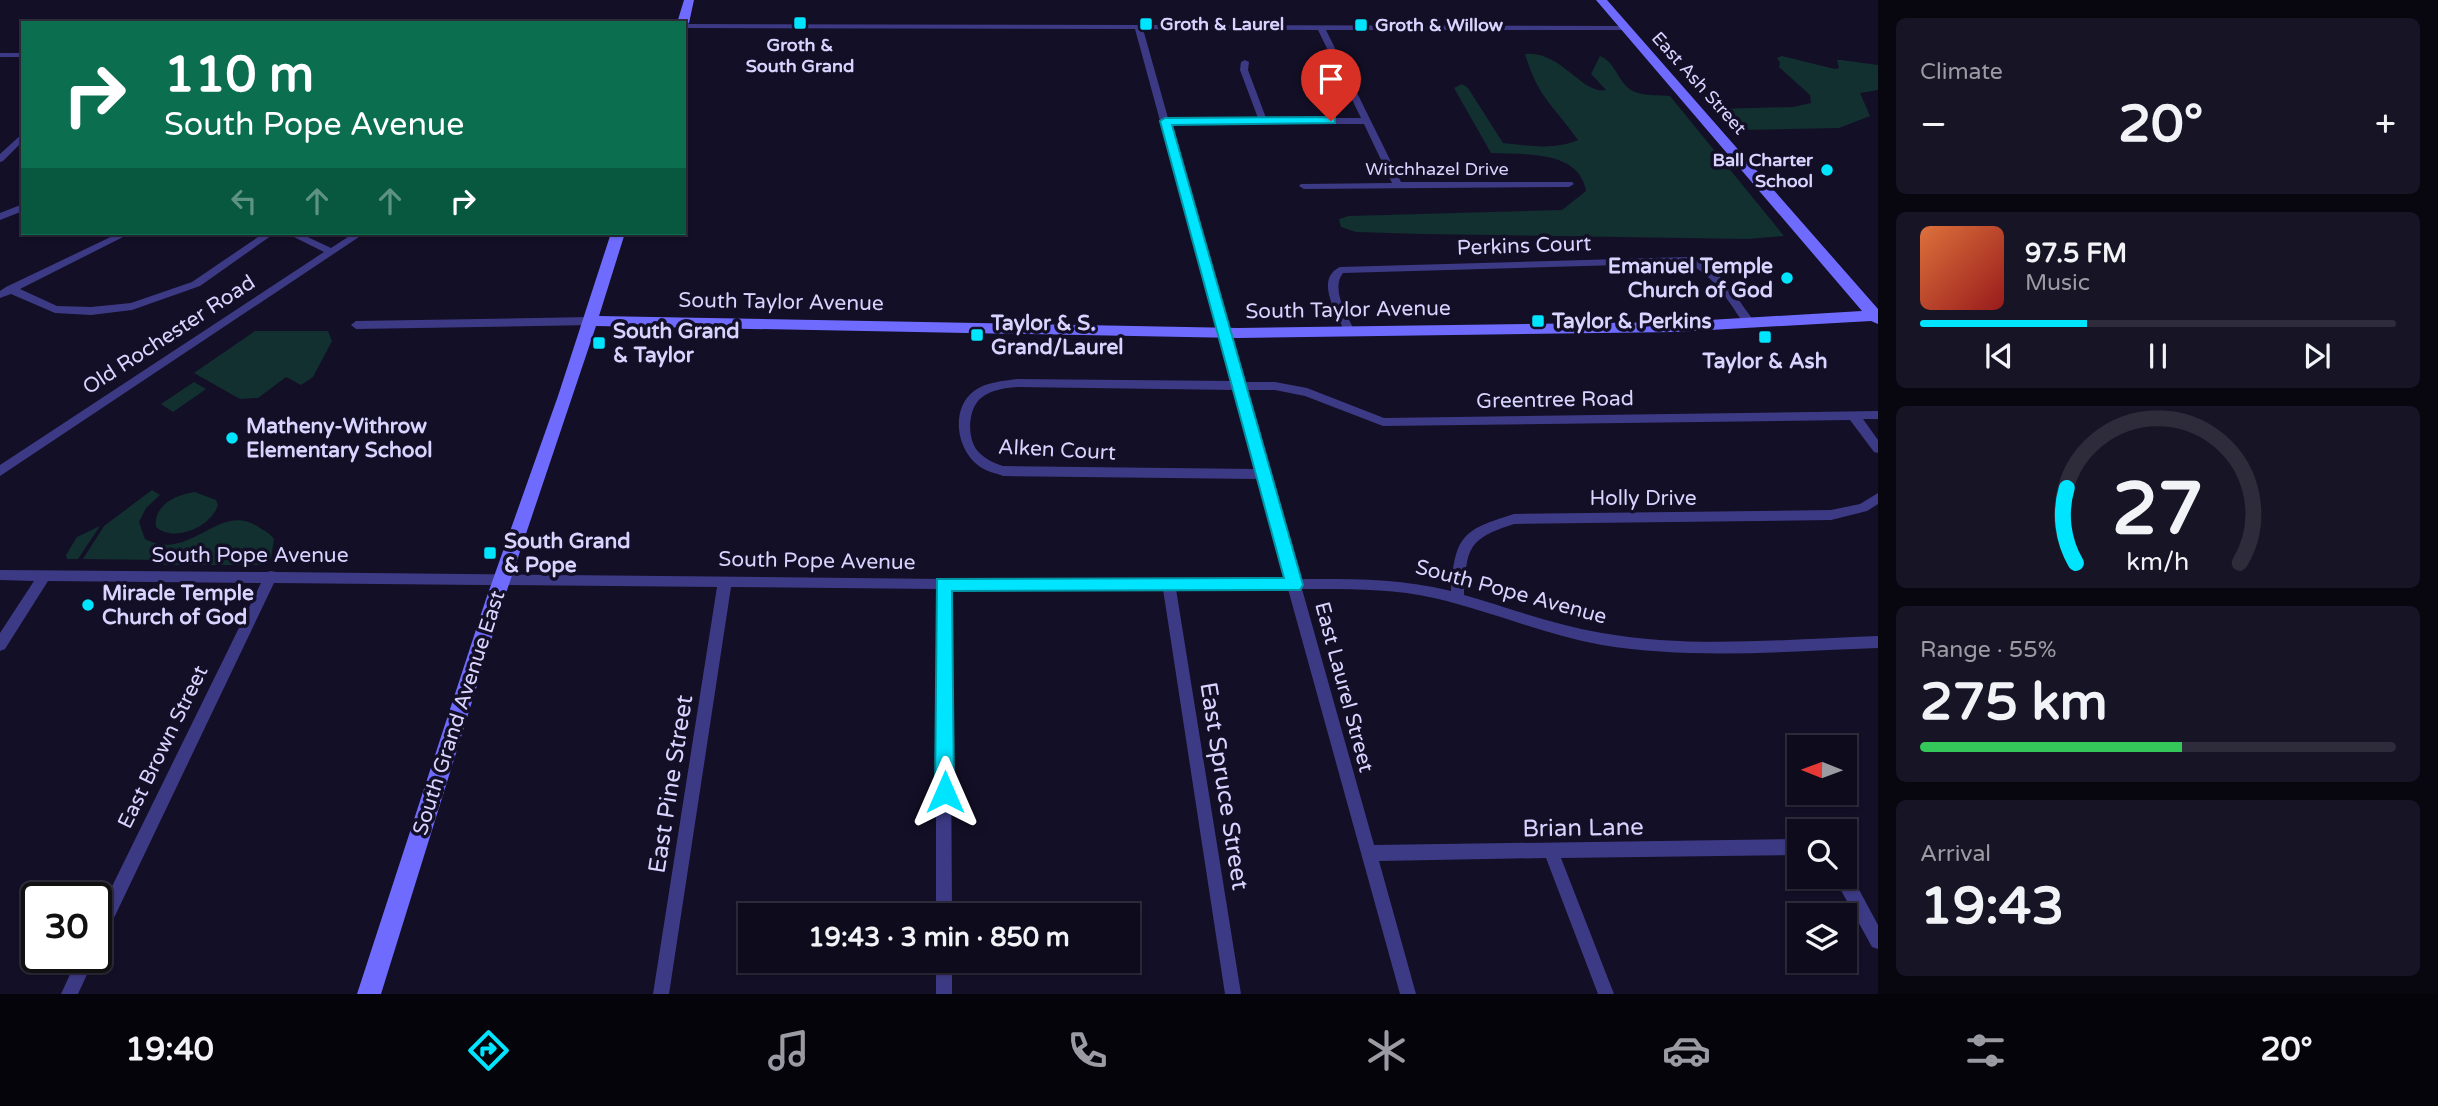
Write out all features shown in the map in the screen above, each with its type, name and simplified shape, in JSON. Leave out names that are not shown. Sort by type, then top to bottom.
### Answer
[{"type":"street","points":[[684,21],[689,0]]},
{"type":"street","name":"East Ash Street","points":[[1601,0],[1877,317]]},
{"type":"street","points":[[686,24],[1623,28]]},
{"type":"street","name":"East Laurel Street","points":[[1138,27],[1408,994]]},
{"type":"street","points":[[1321,28],[1398,185]]},
{"type":"street","points":[[0,55],[21,55]]},
{"type":"street","points":[[1245,62],[1244,70],[1263,121]]},
{"type":"street","points":[[1165,121],[1366,121]]},
{"type":"street","points":[[0,159],[21,138]]},
{"type":"street","name":"Witchhazel Drive","points":[[1304,186],[1569,184]]},
{"type":"street","points":[[0,217],[21,208]]},
{"type":"street","points":[[0,295],[122,235]]},
{"type":"street","points":[[10,289],[55,309],[91,312],[132,306],[196,284],[267,235]]},
{"type":"street","points":[[295,235],[331,252]]},
{"type":"street","name":"Old Rochester Road","points":[[0,471],[357,235]]},
{"type":"street","name":"South Grand Avenue East","points":[[369,994],[502,578],[591,321],[617,235]]},
{"type":"street","name":"Perkins Court","points":[[1350,332],[1331,284],[1334,269],[1688,260],[1707,264],[1750,324]]},
{"type":"street","name":"South Taylor Avenue","points":[[356,325],[591,321],[1350,332],[1750,324],[1877,317]]},
{"type":"street","name":"Alken Court","points":[[1240,385],[1017,383],[989,386],[978,393],[969,405],[968,444],[980,462],[1003,471],[1264,474]]},
{"type":"street","name":"Greentree Road","points":[[1240,385],[1292,388],[1383,422],[1878,415]]},
{"type":"street","points":[[1853,415],[1878,449]]},
{"type":"street","name":"Holly Drive","points":[[1457,596],[1460,551],[1468,539],[1492,525],[1514,519],[1831,515],[1863,508],[1878,498]]},
{"type":"street","name":"South Pope Avenue","points":[[0,575],[943,584],[1397,585],[1457,596],[1597,638],[1628,643],[1685,645],[1878,642]]},
{"type":"street","points":[[0,645],[45,575]]},
{"type":"street","name":"East Brown Street","points":[[112,904],[271,576]]},
{"type":"street","name":"East Pine Street","points":[[661,994],[725,581]]},
{"type":"street","points":[[943,584],[944,903]]},
{"type":"street","name":"East Spruce Street","points":[[1169,585],[1233,994]]},
{"type":"street","name":"Brian Lane","points":[[1368,853],[1787,847]]},
{"type":"street","points":[[1551,852],[1606,994]]},
{"type":"street","points":[[1850,889],[1878,941]]},
{"type":"street","points":[[69,994],[79,973]]},
{"type":"street","points":[[944,973],[944,994]]},
{"type":"green space","points":[[1525,54],[1549,59],[1588,86],[1606,90],[1591,74],[1600,56],[1606,59],[1629,89],[1648,95],[1670,96],[1784,236],[1748,239],[1421,234],[1356,232],[1341,227],[1339,219],[1349,216],[1562,210],[1586,191],[1581,177],[1561,161],[1533,155],[1491,153],[1454,88],[1462,84],[1468,88],[1503,143],[1551,146],[1578,140],[1541,92]]},
{"type":"green space","points":[[1782,56],[1835,69],[1839,68],[1837,60],[1878,65],[1878,90],[1860,93],[1870,116],[1839,128],[1737,130],[1714,109],[1793,107],[1811,103],[1810,95],[1779,67],[1777,58]]},
{"type":"green space","points":[[255,331],[328,331],[332,341],[313,377],[301,385],[286,377],[258,398],[240,399],[194,373]]},
{"type":"green space","points":[[194,382],[206,389],[173,412],[161,404]]},
{"type":"green space","points":[[152,490],[160,495],[146,508],[139,522],[145,539],[161,544],[176,544],[229,521],[243,521],[257,526],[274,539],[271,558],[263,565],[164,565],[162,560],[83,559],[104,526]]},
{"type":"green space","points":[[195,492],[216,500],[218,505],[208,520],[182,533],[164,532],[156,527],[156,519],[162,507],[174,498]]},
{"type":"green space","points":[[100,526],[78,559],[67,559],[66,555],[77,537]]},
{"type":"place","name":"Groth & South Grand","points":[[800,23]]},
{"type":"place","name":"Groth & Laurel","points":[[1146,24]]},
{"type":"place","name":"Groth & Willow","points":[[1361,25]]},
{"type":"place","name":"Ball Charter School","points":[[1827,170]]},
{"type":"place","name":"Emanuel Temple Church of God","points":[[1787,278]]},
{"type":"place","name":"Taylor & Perkins","points":[[1538,321]]},
{"type":"place","name":"Taylor & S. Grand/Laurel","points":[[977,335]]},
{"type":"place","name":"Taylor & Ash","points":[[1765,337]]},
{"type":"place","name":"South Grand & Taylor","points":[[599,343]]},
{"type":"place","name":"Matheny-Withrow Elementary School","points":[[232,438]]},
{"type":"place","name":"South Grand & Pope","points":[[490,553]]},
{"type":"place","name":"Miracle Temple Church of God","points":[[88,605]]},
{"type":"route","points":[[945,792],[943,584],[1294,585],[1165,121],[1331,121]]}]
